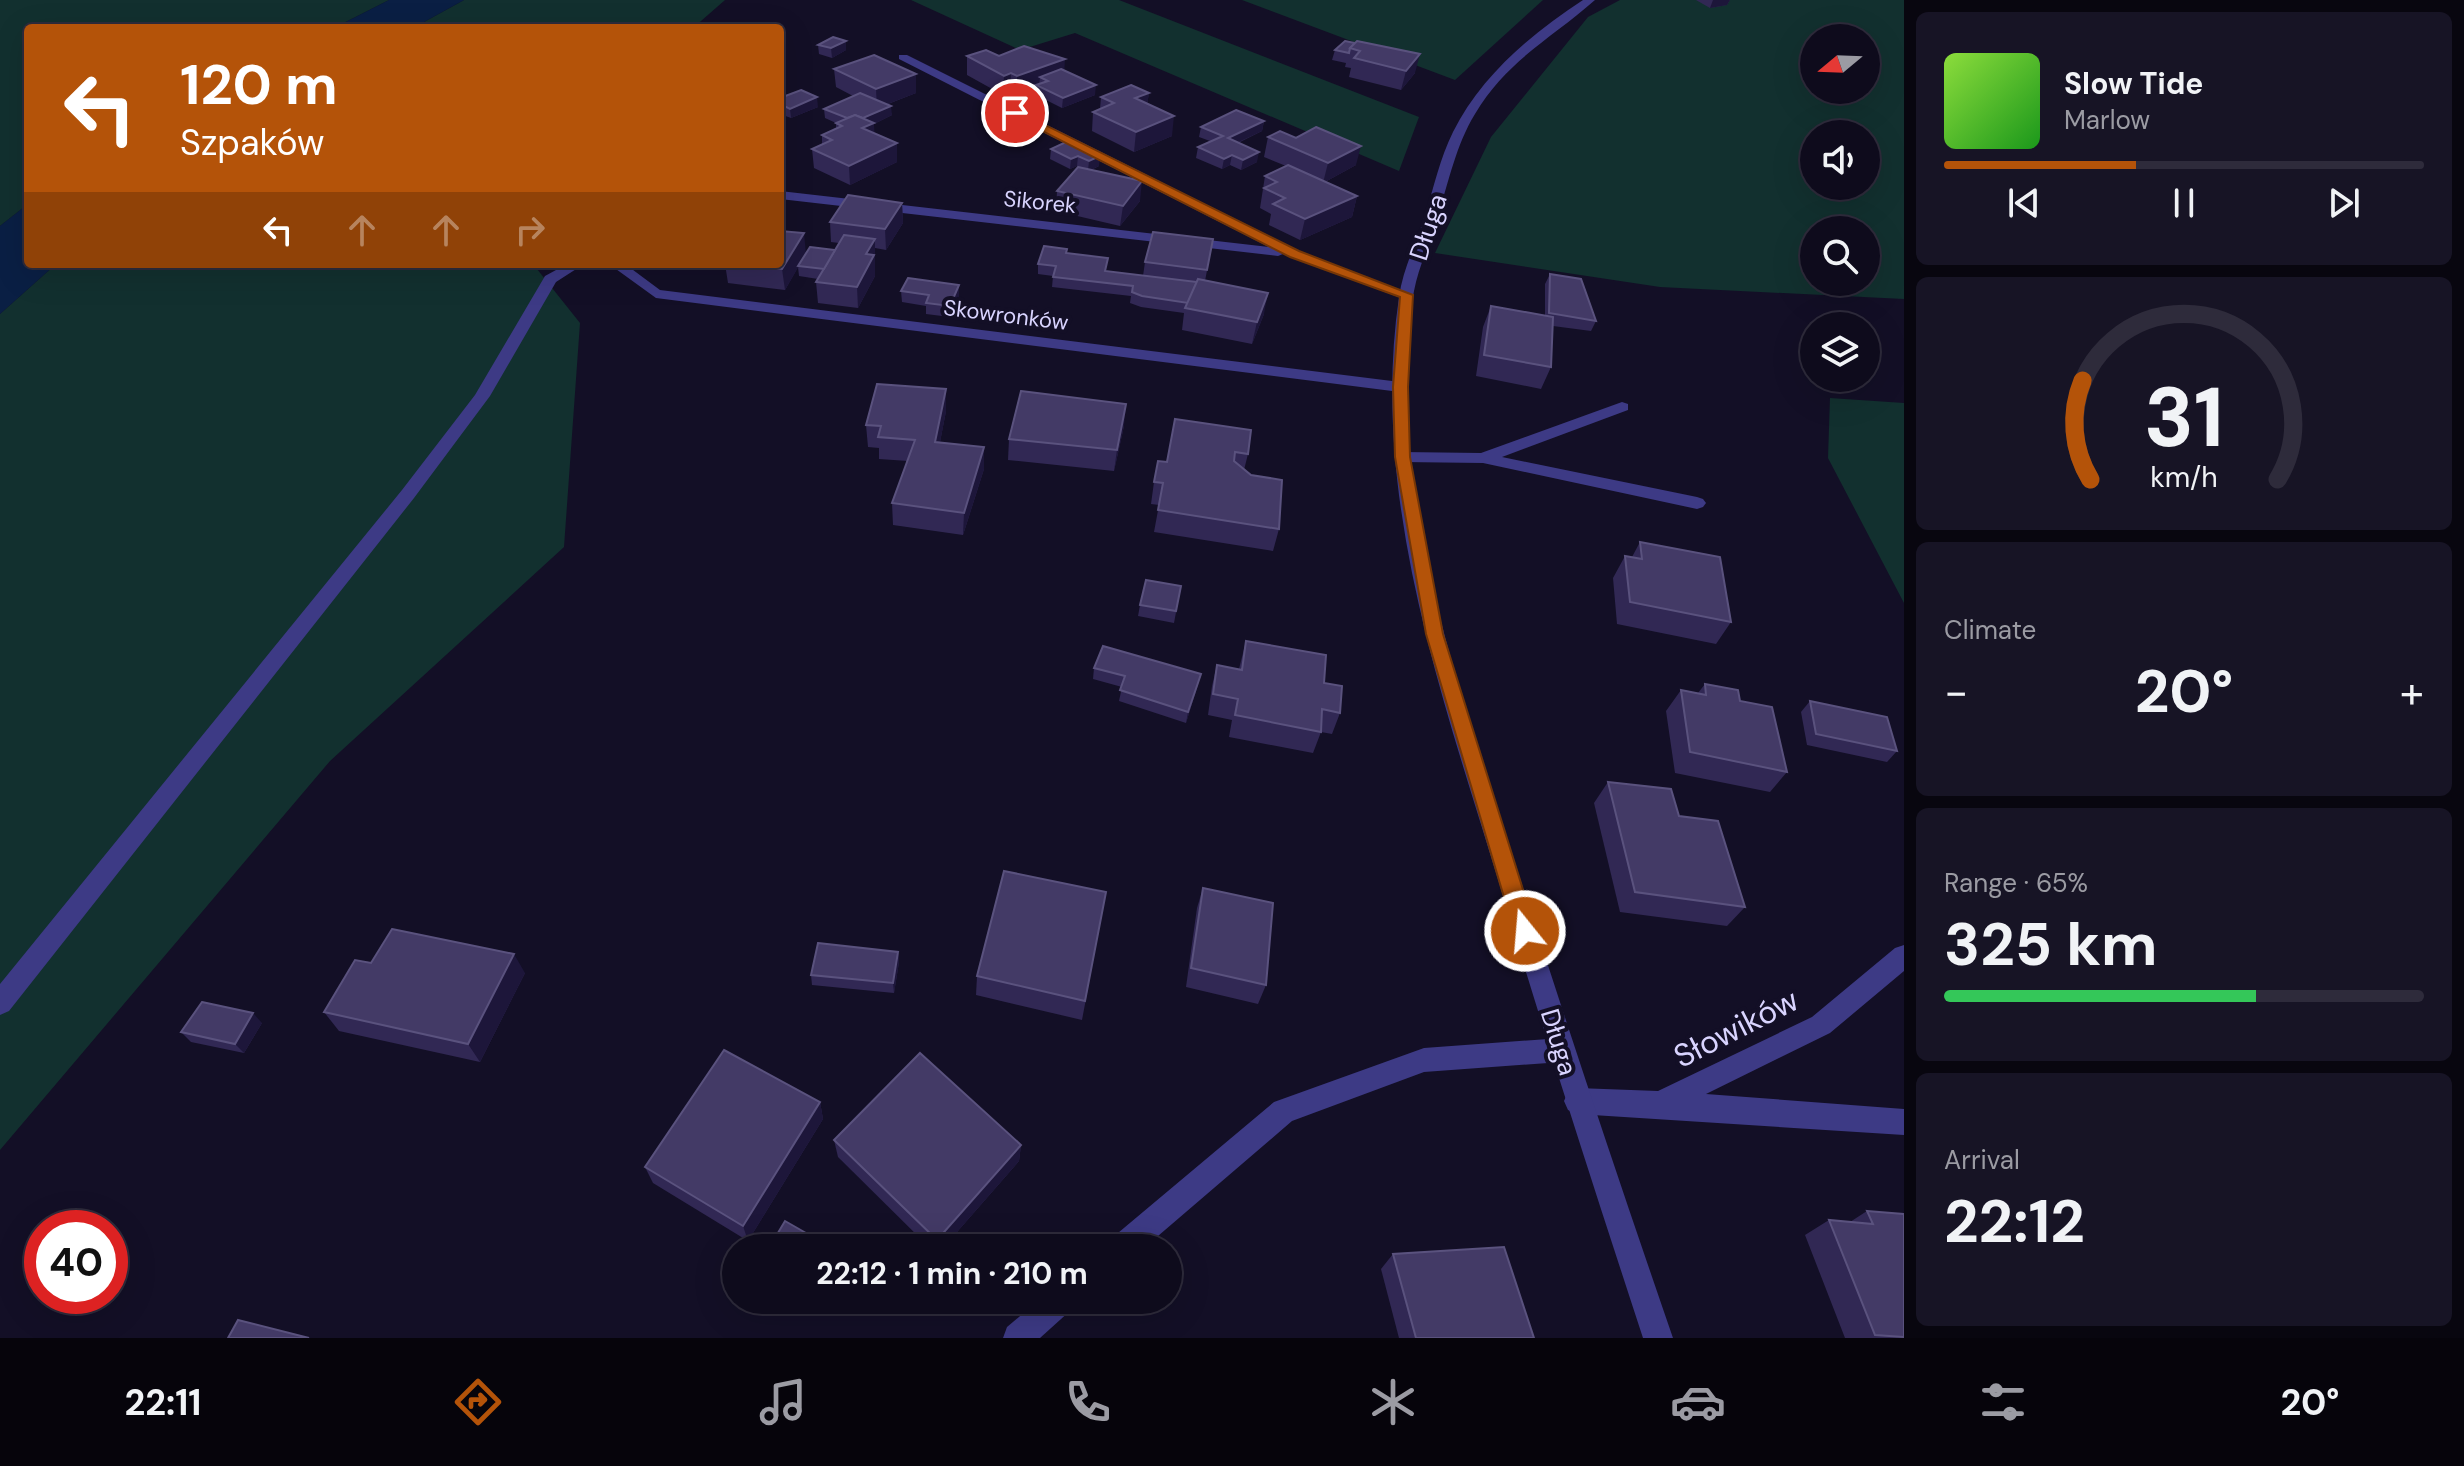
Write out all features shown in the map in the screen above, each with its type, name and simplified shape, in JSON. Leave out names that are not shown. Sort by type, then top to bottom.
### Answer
[{"type":"street","name":"Długa","points":[[1590,0],[1563,17],[1507,65],[1480,95],[1458,134],[1406,295],[1400,387],[1402,457],[1434,634],[1577,1101],[1658,1338]]},
{"type":"street","points":[[903,57],[1294,254],[1406,295]]},
{"type":"street","name":"Sikorek","points":[[784,195],[1294,254]]},
{"type":"street","points":[[0,1003],[408,494],[482,396],[550,279],[570,268]]},
{"type":"street","name":"Skowronków","points":[[621,268],[656,294],[1400,387]]},
{"type":"street","points":[[1483,458],[1622,407]]},
{"type":"street","points":[[1402,457],[1483,458],[1697,503]]},
{"type":"street","name":"Słowików","points":[[1577,1101],[1659,1104],[1821,1025],[1902,962]]},
{"type":"street","points":[[1138,1234],[1283,1111],[1424,1060],[1562,1050]]},
{"type":"street","points":[[1659,1104],[1904,1122]]},
{"type":"street","points":[[1018,1338],[1045,1314]]},
{"type":"green space","points":[[0,0],[389,0],[342,24],[24,24],[24,207],[0,226]]},
{"type":"green space","points":[[464,0],[725,0],[698,24],[420,24]]},
{"type":"green space","points":[[911,0],[1119,0],[1419,117],[1399,171],[1075,33],[1020,50]]},
{"type":"green space","points":[[1242,0],[1543,0],[1455,80]]},
{"type":"green space","points":[[1620,0],[1904,0],[1904,299],[1843,296],[1880,296],[1880,216],[1800,216],[1800,294],[1660,287],[1435,253],[1491,137],[1588,17]]},
{"type":"green space","points":[[52,268],[536,268],[580,323],[564,547],[330,761],[0,1150],[0,314]]},
{"type":"green space","points":[[1830,398],[1904,403],[1904,603],[1828,458]]},
{"type":"water","points":[[389,0],[464,0],[420,24],[342,24]]},
{"type":"water","points":[[24,207],[24,268],[52,268],[0,314],[0,226]]},
{"type":"building","points":[[833,37],[846,41],[831,48],[818,45]]},
{"type":"building","points":[[1345,41],[1355,43],[1349,53],[1335,50]]},
{"type":"building","points":[[1357,41],[1420,54],[1406,71],[1354,58],[1360,51],[1350,48]]},
{"type":"building","points":[[1024,46],[1065,59],[1017,76],[1011,73],[1004,76],[967,56],[986,50],[999,56]]},
{"type":"building","points":[[874,55],[916,74],[876,89],[834,69]]},
{"type":"building","points":[[1061,69],[1096,85],[1063,98],[1036,85],[1048,81],[1040,77]]},
{"type":"building","points":[[1131,85],[1149,93],[1135,98],[1174,116],[1136,132],[1093,112],[1114,103],[1101,97]]},
{"type":"building","points":[[801,90],[817,97],[790,109],[784,106],[784,96]]},
{"type":"building","points":[[860,93],[891,106],[863,118],[855,115],[847,118],[824,109]]},
{"type":"building","points":[[1236,110],[1264,121],[1228,138],[1259,152],[1243,160],[1232,155],[1224,159],[1198,147],[1223,136],[1201,127]]},
{"type":"building","points":[[855,115],[874,123],[862,128],[897,143],[849,166],[812,149],[832,140],[822,135],[842,126],[836,123]]},
{"type":"building","points":[[1316,127],[1361,146],[1328,163],[1268,137],[1280,131],[1296,138]]},
{"type":"building","points":[[1068,141],[1100,156],[1089,161],[1078,156],[1071,159],[1051,149]]},
{"type":"building","points":[[1288,165],[1357,196],[1305,219],[1273,204],[1285,198],[1264,188],[1277,182],[1265,176]]},
{"type":"building","points":[[1078,167],[1142,181],[1123,206],[1057,191]]},
{"type":"building","points":[[848,195],[902,203],[885,229],[830,222]]},
{"type":"building","points":[[784,231],[804,233],[784,266]]},
{"type":"building","points":[[1153,232],[1213,239],[1207,270],[1145,262]]},
{"type":"building","points":[[844,235],[875,239],[866,254],[874,255],[857,287],[816,282]]},
{"type":"building","points":[[1044,246],[1067,249],[1066,253],[1108,258],[1105,271],[1197,282],[1188,303],[1142,296],[1132,292],[1133,286],[1053,277],[1056,266],[1038,264]]},
{"type":"building","points":[[810,247],[835,250],[824,269],[798,266]]},
{"type":"building","points":[[1550,274],[1581,279],[1596,321],[1549,313]]},
{"type":"building","points":[[908,278],[959,285],[950,306],[926,303],[929,295],[901,291]]},
{"type":"building","points":[[1198,279],[1268,293],[1257,322],[1185,308]]},
{"type":"building","points":[[1491,306],[1553,317],[1551,367],[1484,355]]},
{"type":"building","points":[[877,384],[946,389],[935,442],[984,447],[964,513],[892,503],[915,440],[878,437],[881,426],[866,425]]},
{"type":"building","points":[[1021,391],[1126,404],[1117,450],[1009,439]]},
{"type":"building","points":[[1175,419],[1251,430],[1248,454],[1235,452],[1234,461],[1251,475],[1282,480],[1279,529],[1158,510],[1163,483],[1154,482],[1158,461],[1167,462]]},
{"type":"building","points":[[1640,542],[1720,557],[1731,622],[1630,602],[1625,556],[1642,559]]},
{"type":"building","points":[[1146,580],[1181,586],[1176,611],[1140,605]]},
{"type":"building","points":[[1246,641],[1326,655],[1324,683],[1342,686],[1340,713],[1322,709],[1321,732],[1235,715],[1238,699],[1213,694],[1217,665],[1242,670]]},
{"type":"building","points":[[1103,646],[1201,674],[1188,712],[1120,690],[1125,676],[1094,668]]},
{"type":"building","points":[[1705,684],[1738,690],[1740,701],[1772,707],[1787,772],[1690,752],[1681,690],[1706,695]]},
{"type":"building","points":[[1810,701],[1887,717],[1897,751],[1816,734]]},
{"type":"building","points":[[1608,782],[1671,789],[1679,816],[1718,821],[1745,907],[1635,892]]},
{"type":"building","points":[[1004,871],[1106,892],[1085,1001],[977,976]]},
{"type":"building","points":[[1203,888],[1273,903],[1266,985],[1191,968]]},
{"type":"building","points":[[392,929],[514,954],[468,1044],[324,1012],[355,960],[371,963]]},
{"type":"building","points":[[818,943],[898,952],[893,983],[811,975]]},
{"type":"building","points":[[202,1002],[253,1013],[235,1044],[181,1032]]},
{"type":"building","points":[[724,1050],[820,1102],[743,1226],[645,1167]]},
{"type":"building","points":[[920,1053],[1021,1145],[942,1234],[931,1234],[834,1140]]},
{"type":"building","points":[[1867,1211],[1904,1214],[1904,1337],[1875,1335],[1829,1220],[1873,1224]]},
{"type":"building","points":[[785,1221],[808,1234],[777,1234]]},
{"type":"building","points":[[1504,1247],[1534,1338],[1416,1338],[1393,1254]]},
{"type":"building","points":[[238,1320],[309,1338],[228,1338]]},
{"type":"route","points":[[1015,113],[1294,254],[1406,295],[1400,387],[1402,457],[1434,634],[1525,931]]}]
